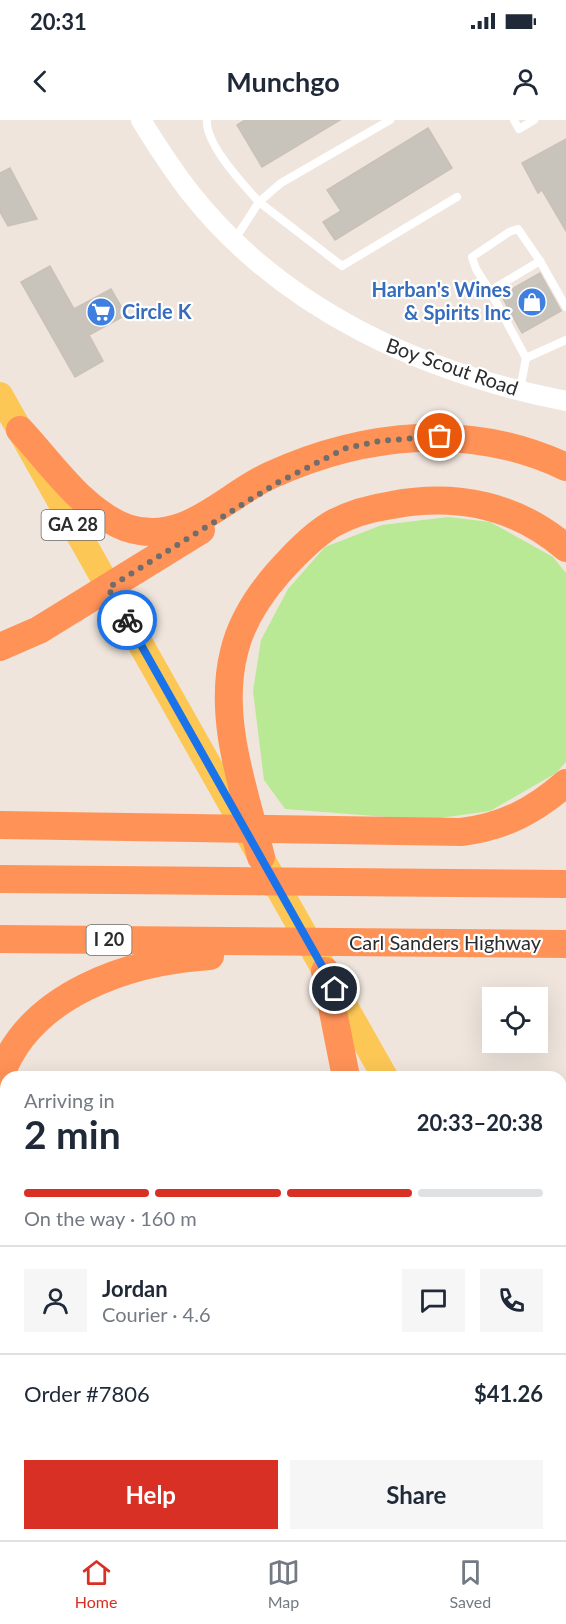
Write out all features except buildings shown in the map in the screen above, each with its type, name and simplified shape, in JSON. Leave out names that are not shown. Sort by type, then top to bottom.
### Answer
[{"type":"highway","points":[[20,430],[99,513],[127,527],[153,532],[188,525],[270,476],[346,448],[380,441],[456,436],[520,449],[566,467]]},
{"type":"highway","points":[[0,647],[39,630],[277,483],[346,448]]},
{"type":"highway","points":[[261,857],[233,740],[229,684],[234,652],[252,607],[290,559],[333,524],[362,512],[418,500],[481,503],[530,524],[566,548]]},
{"type":"highway","points":[[0,825],[461,832],[482,830],[528,812],[566,783]]},
{"type":"highway","points":[[0,879],[566,884]]},
{"type":"highway","name":"I 20","points":[[0,939],[223,948]]},
{"type":"highway","name":"Carl Sanders Highway","points":[[223,948],[386,943],[566,944]]},
{"type":"highway","points":[[3,1071],[21,1037],[52,1008],[75,993],[120,973],[223,948]]},
{"type":"highway","points":[[326,971],[345,1071]]},
{"type":"main road","name":"GA 28","points":[[0,395],[382,1071]]},
{"type":"street","name":"Boy Scout Road","points":[[141,120],[170,167],[193,197],[234,240],[292,288],[363,333],[439,366],[520,391],[566,401]]},
{"type":"lane","points":[[207,120],[206,129],[235,175],[259,202],[342,266],[457,197]]},
{"type":"lane","points":[[234,240],[259,202],[281,183],[390,120]]},
{"type":"lane","points":[[514,120],[519,129],[534,120]]},
{"type":"lane","points":[[520,391],[526,358],[476,269],[472,257],[508,232],[518,229],[540,261],[566,307]]},
{"type":"lane","points":[[490,291],[540,261]]},
{"type":"lane","points":[[526,358],[566,340]]},
{"type":"green space","points":[[448,517],[490,522],[553,557],[566,573],[566,762],[556,773],[490,811],[426,820],[285,809],[264,780],[253,691],[261,640],[288,589],[325,547],[382,525]]},
{"type":"way so far","points":[[127,620],[108,588],[277,483],[346,448],[380,441],[440,436]]},
{"type":"place","name":"Harban's Wines & Spirits Inc","points":[[532,302]]},
{"type":"place","name":"Circle K","points":[[101,312]]},
{"type":"route","points":[[127,620],[335,989]]}]
